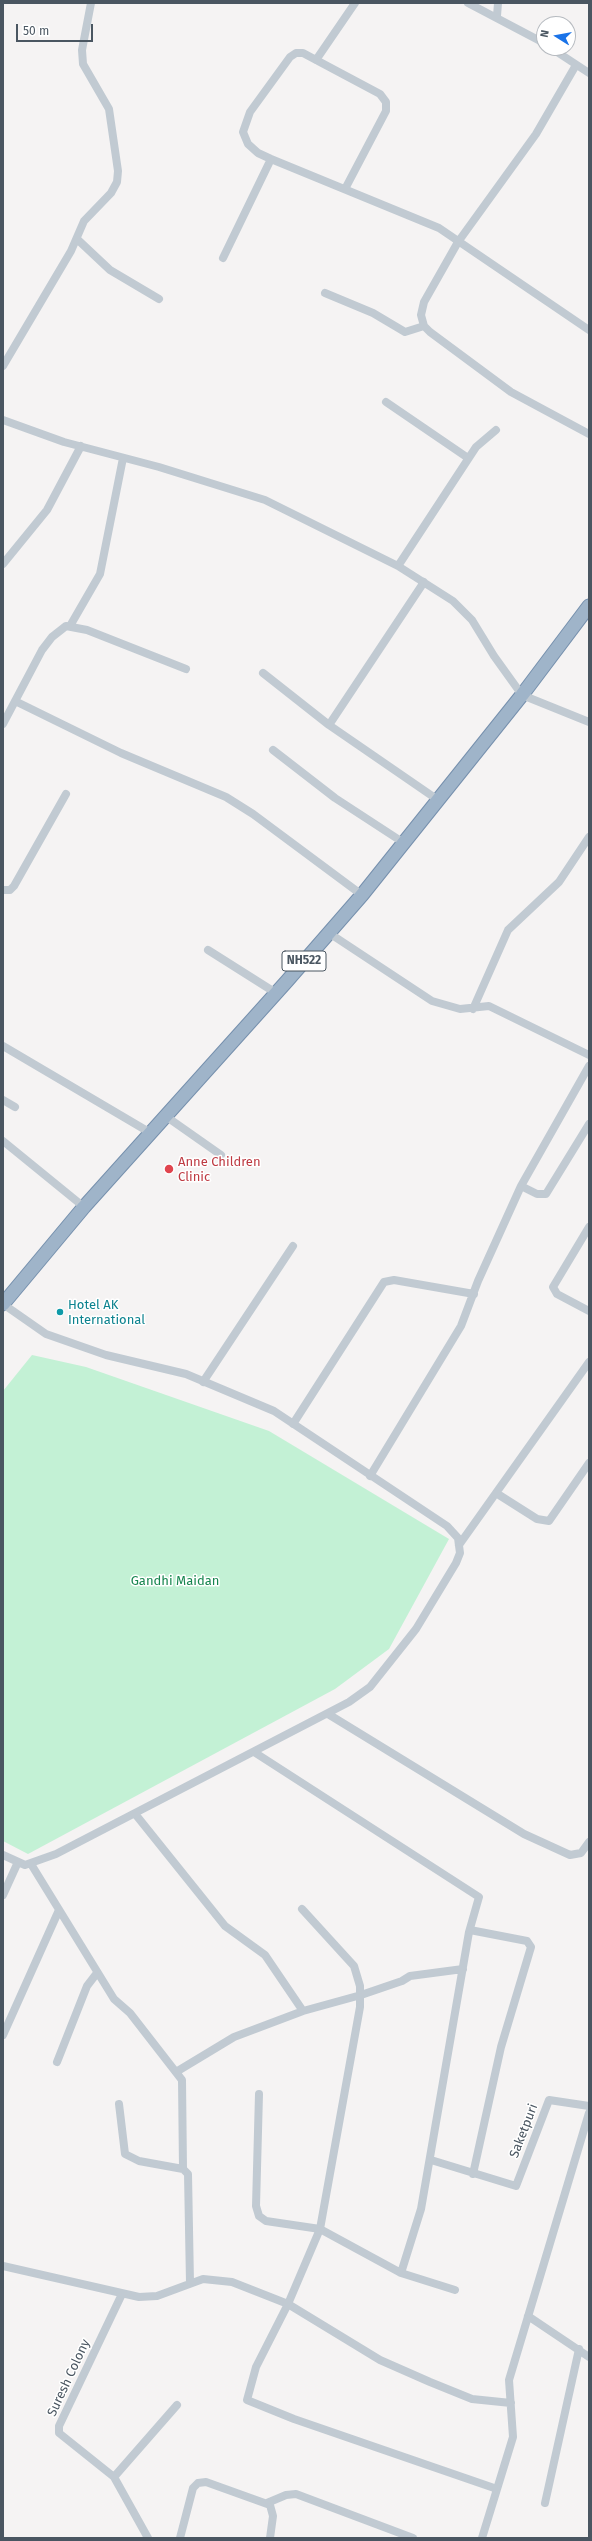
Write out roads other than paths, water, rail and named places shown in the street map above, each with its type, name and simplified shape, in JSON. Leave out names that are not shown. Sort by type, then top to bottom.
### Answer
[{"type":"highway","name":"NH522","points":[[3,1304],[149,1132],[276,993],[362,895],[522,695],[589,606]]},
{"type":"street","points":[[3,366],[77,239],[87,216],[111,193],[117,182],[118,171],[109,109],[83,64],[82,50],[91,3]]},
{"type":"street","points":[[316,60],[356,3]]},
{"type":"street","points":[[468,3],[497,16],[536,38]]},
{"type":"street","points":[[497,16],[498,3]]},
{"type":"street","points":[[345,189],[386,111],[386,102],[380,94],[303,53],[296,53],[290,57],[245,121],[243,132],[248,144],[258,153],[271,160],[426,221],[589,330]]},
{"type":"street","points":[[563,56],[589,73]]},
{"type":"street","points":[[576,65],[536,134],[458,242],[424,302],[421,315],[424,326],[511,392],[589,434]]},
{"type":"street","points":[[223,258],[271,160]]},
{"type":"street","points":[[77,239],[110,270],[159,299]]},
{"type":"street","points":[[325,293],[373,313],[405,332],[424,326]]},
{"type":"street","points":[[386,402],[468,458]]},
{"type":"street","points":[[3,420],[81,446],[265,500],[398,566],[453,601],[472,620],[494,656],[522,695],[589,722]]},
{"type":"street","points":[[398,566],[468,458],[483,440],[496,430]]},
{"type":"street","points":[[3,564],[47,510],[81,446]]},
{"type":"street","points":[[3,724],[42,650],[56,633],[70,626],[100,574],[123,458]]},
{"type":"street","points":[[329,725],[424,582]]},
{"type":"street","points":[[70,626],[86,630],[186,670]]},
{"type":"street","points":[[263,673],[329,725],[438,800]]},
{"type":"street","points":[[15,701],[121,753],[226,797],[253,814],[362,895]]},
{"type":"street","points":[[273,750],[336,798],[404,843]]},
{"type":"street","points":[[3,890],[10,890],[14,886],[66,794]]},
{"type":"street","points":[[473,1009],[508,930],[559,882],[589,837]]},
{"type":"street","points":[[329,933],[432,1001],[452,1008],[473,1009],[489,1006],[589,1055]]},
{"type":"street","points":[[208,950],[276,993]]},
{"type":"street","points":[[3,1046],[149,1132]]},
{"type":"street","points":[[370,1476],[461,1326],[521,1186],[589,1066]]},
{"type":"street","points":[[3,1100],[15,1107]]},
{"type":"street","points":[[164,1115],[221,1155]]},
{"type":"street","points":[[521,1186],[537,1194],[546,1194],[589,1124]]},
{"type":"street","points":[[3,1141],[84,1207]]},
{"type":"street","points":[[589,1227],[554,1287],[558,1294],[589,1311]]},
{"type":"street","points":[[203,1382],[293,1246]]},
{"type":"street","points":[[293,1424],[384,1282],[394,1280],[474,1294]]},
{"type":"street","points":[[3,1304],[46,1334],[106,1355],[186,1374],[274,1411],[370,1476],[448,1526],[455,1533],[460,1553],[456,1563],[416,1628],[388,1667],[370,1687],[328,1714],[198,1779],[136,1815],[31,1864],[18,1862],[3,1855]]},
{"type":"street","points":[[459,1545],[589,1362]]},
{"type":"street","points":[[496,1493],[537,1519],[549,1521],[589,1463]]},
{"type":"street","points":[[328,1714],[524,1834],[570,1855],[581,1853],[589,1842]]},
{"type":"street","points":[[254,1752],[479,1897],[470,1930],[431,2160],[421,2209],[401,2273]]},
{"type":"street","points":[[136,1815],[225,1926],[265,1955],[303,2011]]},
{"type":"street","points":[[3,1895],[18,1862]]},
{"type":"street","points":[[31,1864],[114,1999],[130,2014],[182,2080],[183,2169],[188,2177],[190,2283]]},
{"type":"street","points":[[302,1909],[354,1966],[358,1977],[361,1995],[320,2229],[288,2304],[259,2360],[250,2383],[246,2400],[294,2419],[497,2489]]},
{"type":"street","points":[[3,2035],[59,1910]]},
{"type":"street","points":[[431,2160],[473,2174],[501,2046],[531,1947],[527,1941],[470,1930]]},
{"type":"street","points":[[176,2072],[234,2037],[303,2011],[361,1995],[402,1981],[410,1976],[463,1969]]},
{"type":"street","points":[[57,2062],[87,1986],[97,1973]]},
{"type":"street","points":[[259,2094],[256,2206],[259,2216],[266,2220],[320,2229],[401,2273],[455,2290]]},
{"type":"street","name":"Saketpuri","points":[[473,2174],[516,2186],[549,2100],[589,2106]]},
{"type":"street","points":[[119,2104],[125,2154],[139,2161],[183,2169]]},
{"type":"street","points":[[482,2538],[513,2437],[509,2380],[589,2113]]},
{"type":"street","points":[[3,2266],[139,2297],[157,2296],[202,2279],[232,2282],[288,2304],[380,2360],[430,2382],[472,2399],[511,2403]]},
{"type":"street","name":"Suresh Colony","points":[[122,2294],[59,2426],[59,2433],[114,2477],[148,2538]]},
{"type":"street","points":[[528,2316],[589,2357]]},
{"type":"street","points":[[545,2503],[579,2349]]},
{"type":"street","points":[[114,2477],[177,2405]]},
{"type":"street","points":[[180,2538],[192,2493],[198,2483],[212,2484],[267,2503],[272,2508],[273,2516],[270,2538]]},
{"type":"street","points":[[267,2503],[286,2495],[296,2494],[412,2538]]},
{"type":"place","name":"Anne Children Clinic","points":[[169,1169]]},
{"type":"place","name":"Hotel AK International","points":[[60,1312]]},
{"type":"park label","name":"Gandhi Maidan","points":[[175,1581]]}]
